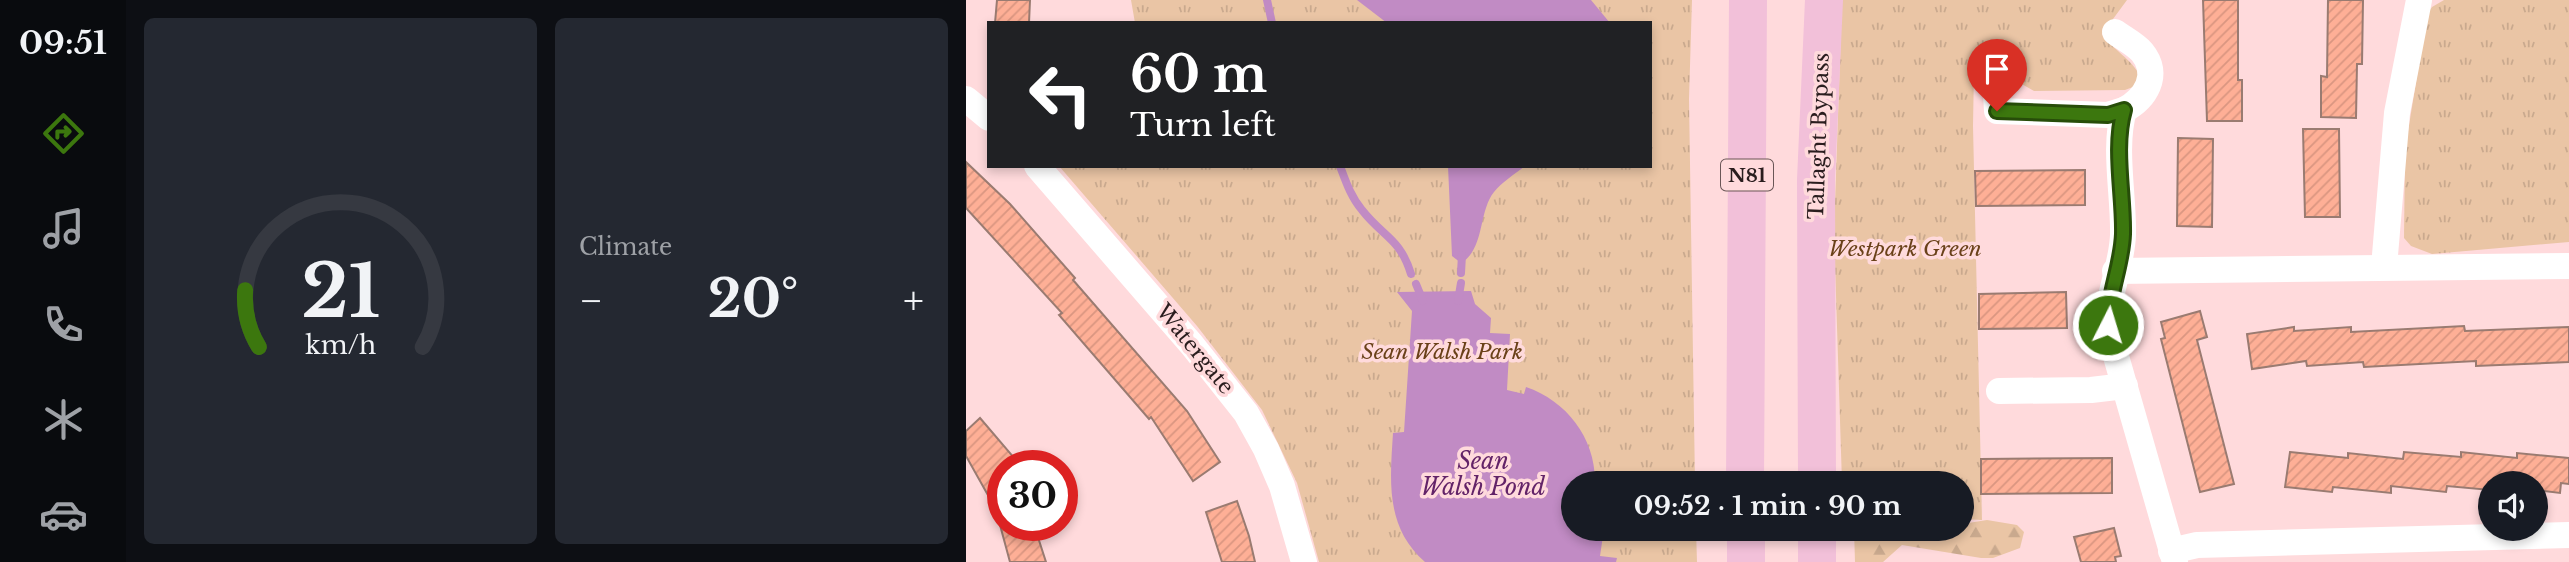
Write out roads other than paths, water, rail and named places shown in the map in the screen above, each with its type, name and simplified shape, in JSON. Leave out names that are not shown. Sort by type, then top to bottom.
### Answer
[{"type":"main road","name":"N81","points":[[1745,471],[1748,0]]},
{"type":"main road","name":"Tallaght Bypass","points":[[1817,471],[1816,180],[1824,0]]},
{"type":"main road","points":[[1746,541],[1746,562]]},
{"type":"main road","points":[[1817,541],[1817,562]]},
{"type":"street","points":[[2384,267],[2397,113],[2419,0]]},
{"type":"street","points":[[1996,78],[1997,111],[2108,115],[2124,110],[2140,102],[2150,78],[2141,51],[2115,32]]},
{"type":"street","points":[[966,99],[987,116]]},
{"type":"street","points":[[2124,110],[2120,131],[2123,236],[2108,325],[2173,557],[2197,545],[2569,536]]},
{"type":"street","name":"Watergate","points":[[1039,168],[1209,364],[1246,414],[1266,449],[1282,486],[1304,562]]},
{"type":"street","points":[[2115,271],[2569,266]]},
{"type":"street","points":[[1999,391],[2091,390],[2125,386]]},
{"type":"water","points":[[1357,0],[1591,0],[1608,21],[1384,21]]},
{"type":"water","points":[[1448,168],[1522,168],[1505,181],[1489,200],[1478,240],[1469,257],[1461,263],[1452,256]]},
{"type":"water","name":"Sean Walsh Pond","points":[[1471,291],[1475,304],[1491,318],[1490,333],[1510,334],[1507,390],[1524,394],[1526,387],[1541,393],[1566,412],[1584,437],[1594,467],[1594,471],[1561,471],[1561,541],[1602,541],[1600,556],[1617,558],[1616,562],[1425,562],[1412,548],[1397,518],[1391,486],[1393,433],[1404,432],[1412,311],[1397,292]]},
{"type":"waterway","points":[[1267,0],[1272,21]]},
{"type":"waterway","points":[[1341,168],[1358,205],[1396,245],[1411,274]]},
{"type":"waterway","points":[[1461,273],[1462,255]]},
{"type":"waterway","points":[[1458,301],[1461,283]]},
{"type":"waterway","points":[[1416,284],[1423,301]]},
{"type":"park label","name":"Westpark Green","points":[[1905,249]]},
{"type":"park label","name":"Sean Walsh Park","points":[[1442,352]]}]
